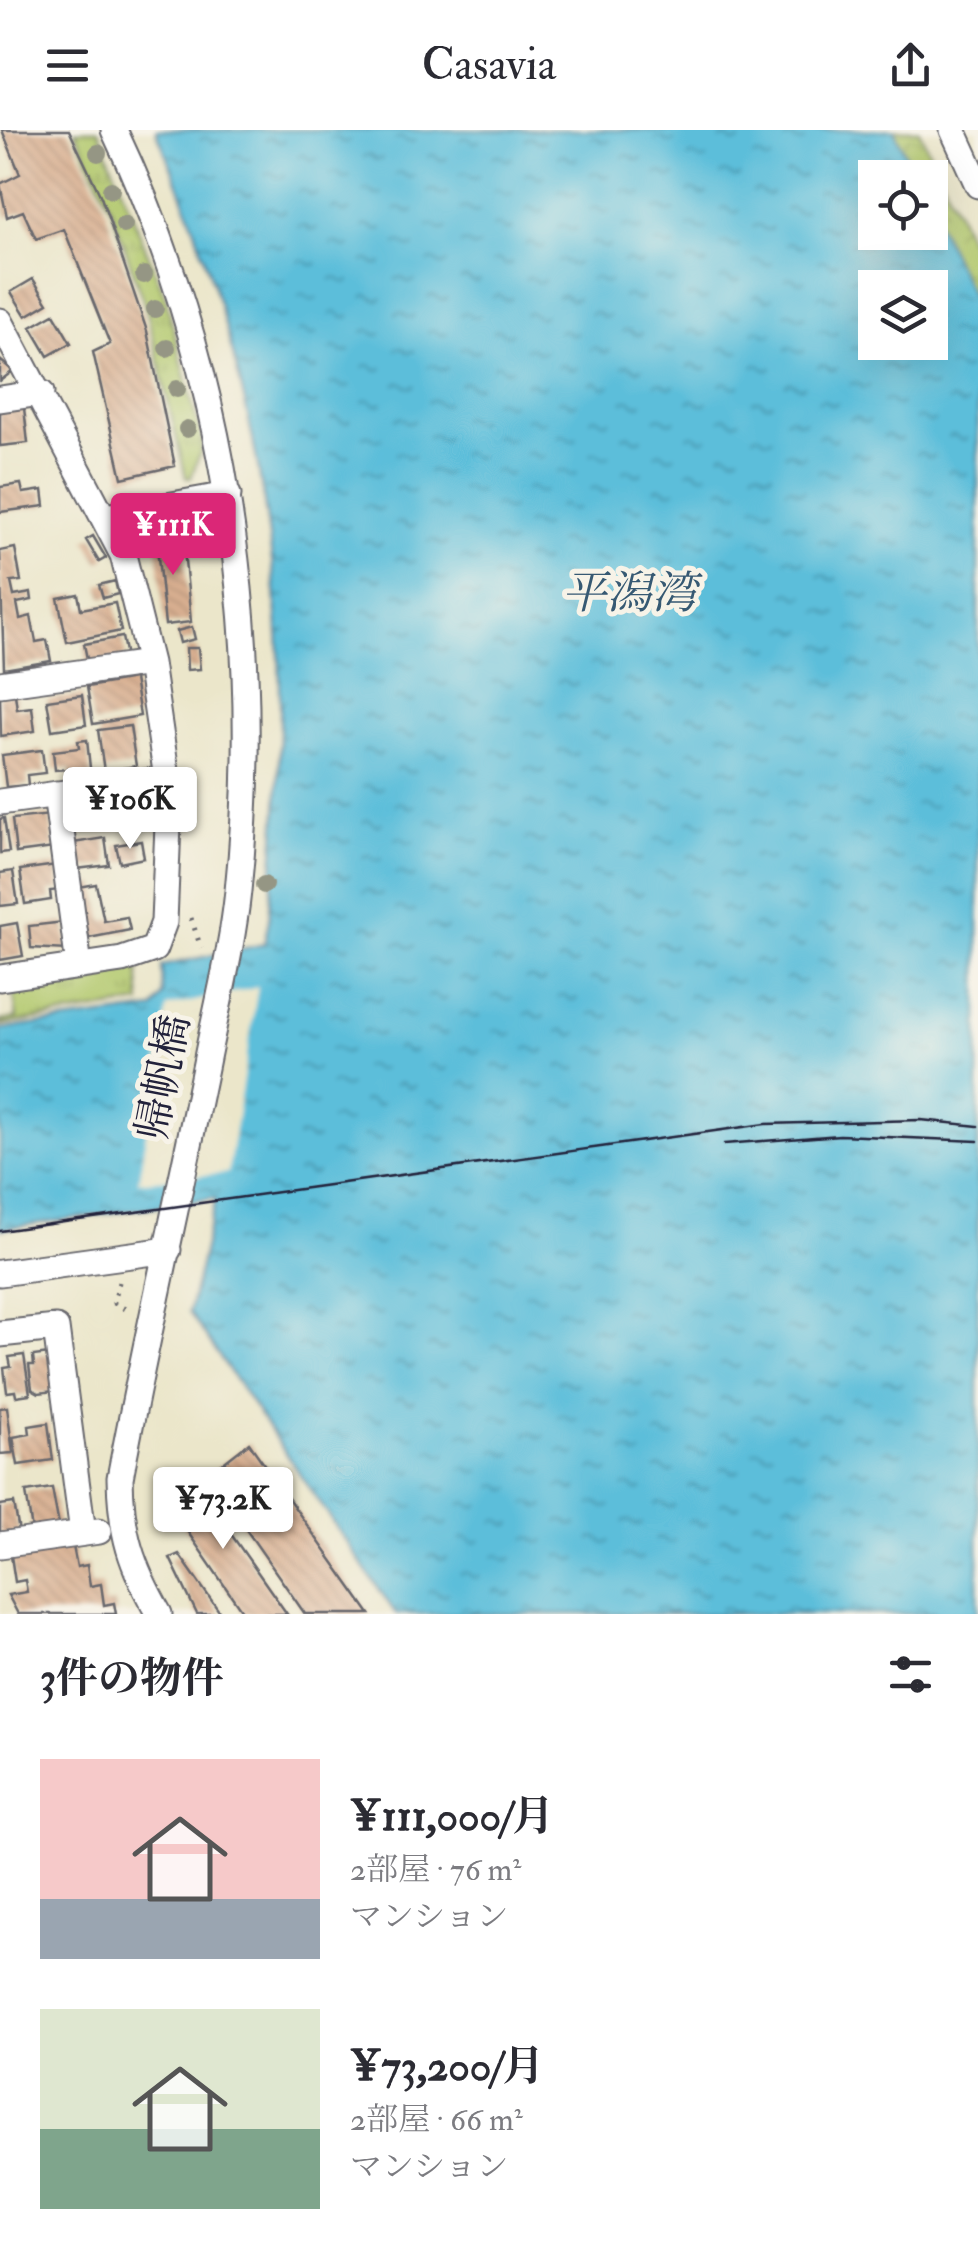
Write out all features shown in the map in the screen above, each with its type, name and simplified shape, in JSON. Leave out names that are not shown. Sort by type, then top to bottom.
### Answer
[{"type":"street","name":"帰帆橋","points":[[114,130],[159,234],[191,332],[228,496],[242,591],[244,771],[238,892],[120,1478],[121,1528],[138,1576],[159,1614]]},
{"type":"street","points":[[962,136],[978,185]]},
{"type":"street","points":[[0,321],[42,393],[123,555],[150,662],[168,779],[160,937],[144,956],[0,978]]},
{"type":"street","points":[[0,399],[42,393]]},
{"type":"street","points":[[104,517],[228,496]]},
{"type":"street","points":[[0,684],[150,662]]},
{"type":"street","points":[[0,802],[168,779]]},
{"type":"street","points":[[56,794],[79,966]]},
{"type":"street","points":[[0,1273],[168,1250]]},
{"type":"street","points":[[0,1334],[56,1328],[83,1533]]},
{"type":"street","points":[[0,1545],[121,1528]]},
{"type":"path","points":[[114,1302],[130,1311]]},
{"type":"green space","points":[[75,130],[98,130],[165,296],[203,445],[191,478],[186,478],[147,312],[112,211]]},
{"type":"green space","points":[[886,130],[919,130],[933,160],[900,160]]},
{"type":"green space","points":[[948,192],[978,257],[978,327],[942,250],[948,250]]},
{"type":"green space","points":[[138,966],[141,1003],[0,1025],[0,1021],[17,1018],[13,991]]},
{"type":"water","name":"平潟湾","points":[[156,130],[894,130],[908,160],[858,160],[858,250],[948,250],[948,245],[978,309],[978,1614],[396,1614],[189,1312],[216,1198],[0,1229],[0,1029],[154,1009],[163,995],[162,966],[264,944],[277,805],[277,619],[260,476],[228,334],[207,265]]},
{"type":"pier","points":[[258,987],[228,1173],[138,1182],[167,1007]]},
{"type":"building","points":[[2,130],[69,130],[101,197],[147,331],[175,466],[122,478],[93,352],[110,344],[64,229],[36,239],[23,211],[7,217],[0,184],[20,174]]},
{"type":"building","points":[[33,279],[48,303],[26,316],[11,292]]},
{"type":"building","points":[[54,314],[71,343],[48,356],[31,327]]},
{"type":"building","points":[[0,360],[13,371],[0,381]]},
{"type":"building","points":[[24,408],[28,443],[0,446],[0,411]]},
{"type":"building","points":[[21,484],[23,493],[43,490],[45,506],[0,512],[0,487]]},
{"type":"building","points":[[173,526],[176,551],[184,550],[191,622],[165,625],[155,528]]},
{"type":"building","points":[[93,536],[106,558],[99,562],[86,540]]},
{"type":"building","points":[[15,548],[21,581],[11,582],[14,596],[31,593],[32,600],[17,603],[20,619],[31,616],[36,642],[47,640],[51,661],[4,669],[0,551]]},
{"type":"building","points":[[115,581],[118,594],[103,598],[99,585]]},
{"type":"building","points":[[78,594],[81,609],[115,603],[121,631],[67,642],[58,598]]},
{"type":"building","points":[[192,627],[195,639],[180,643],[177,631]]},
{"type":"building","points":[[122,637],[126,657],[88,664],[84,644]]},
{"type":"building","points":[[186,648],[198,648],[200,669],[187,670]]},
{"type":"building","points":[[134,679],[140,716],[93,724],[87,687]]},
{"type":"building","points":[[15,694],[17,709],[32,707],[35,731],[1,736],[0,696]]},
{"type":"building","points":[[82,695],[86,725],[52,730],[47,700]]},
{"type":"building","points":[[130,726],[136,766],[104,771],[98,730]]},
{"type":"building","points":[[87,740],[91,777],[71,779],[70,769],[55,770],[53,751],[79,748],[78,741]]},
{"type":"building","points":[[42,750],[45,773],[27,775],[28,785],[6,787],[2,755]]},
{"type":"building","points":[[148,805],[150,815],[129,820],[127,810]]},
{"type":"building","points":[[50,815],[54,848],[16,853],[12,819]]},
{"type":"building","points":[[4,818],[9,852],[0,853],[0,819]]},
{"type":"building","points":[[105,838],[109,865],[76,869],[73,843]]},
{"type":"building","points":[[141,841],[144,858],[120,863],[116,845]]},
{"type":"building","points":[[57,865],[60,890],[50,891],[51,900],[25,904],[20,870]]},
{"type":"building","points":[[13,871],[18,904],[0,906],[0,873]]},
{"type":"building","points":[[96,884],[104,921],[127,917],[130,930],[89,938],[79,887]]},
{"type":"building","points":[[65,922],[68,950],[31,948],[29,926]]},
{"type":"building","points":[[17,923],[23,956],[0,960],[0,926]]},
{"type":"building","points":[[50,1354],[54,1391],[39,1393],[32,1389],[29,1365],[34,1365],[33,1356]]},
{"type":"building","points":[[24,1355],[30,1394],[16,1396],[15,1391],[7,1392],[4,1368],[11,1367],[9,1357]]},
{"type":"building","points":[[7,1407],[13,1453],[0,1454],[0,1408]]},
{"type":"building","points":[[48,1423],[53,1460],[18,1465],[13,1437],[30,1434],[29,1426]]},
{"type":"building","points":[[249,1443],[370,1614],[305,1614],[208,1475]]},
{"type":"building","points":[[193,1480],[287,1614],[244,1614],[165,1499]]},
{"type":"building","points":[[52,1488],[59,1526],[32,1530],[26,1492]]},
{"type":"building","points":[[14,1503],[19,1532],[0,1535],[0,1505]]},
{"type":"building","points":[[73,1546],[77,1567],[87,1565],[90,1586],[101,1584],[104,1605],[114,1603],[116,1614],[18,1614],[8,1595],[27,1592],[25,1580],[15,1582],[11,1556]]},
{"type":"building","points":[[179,1554],[221,1614],[197,1614],[170,1558]]},
{"type":"tram line","points":[[0,1231],[765,1124],[921,1120],[978,1126]]},
{"type":"tram line","points":[[724,1144],[840,1135],[978,1141]]}]
